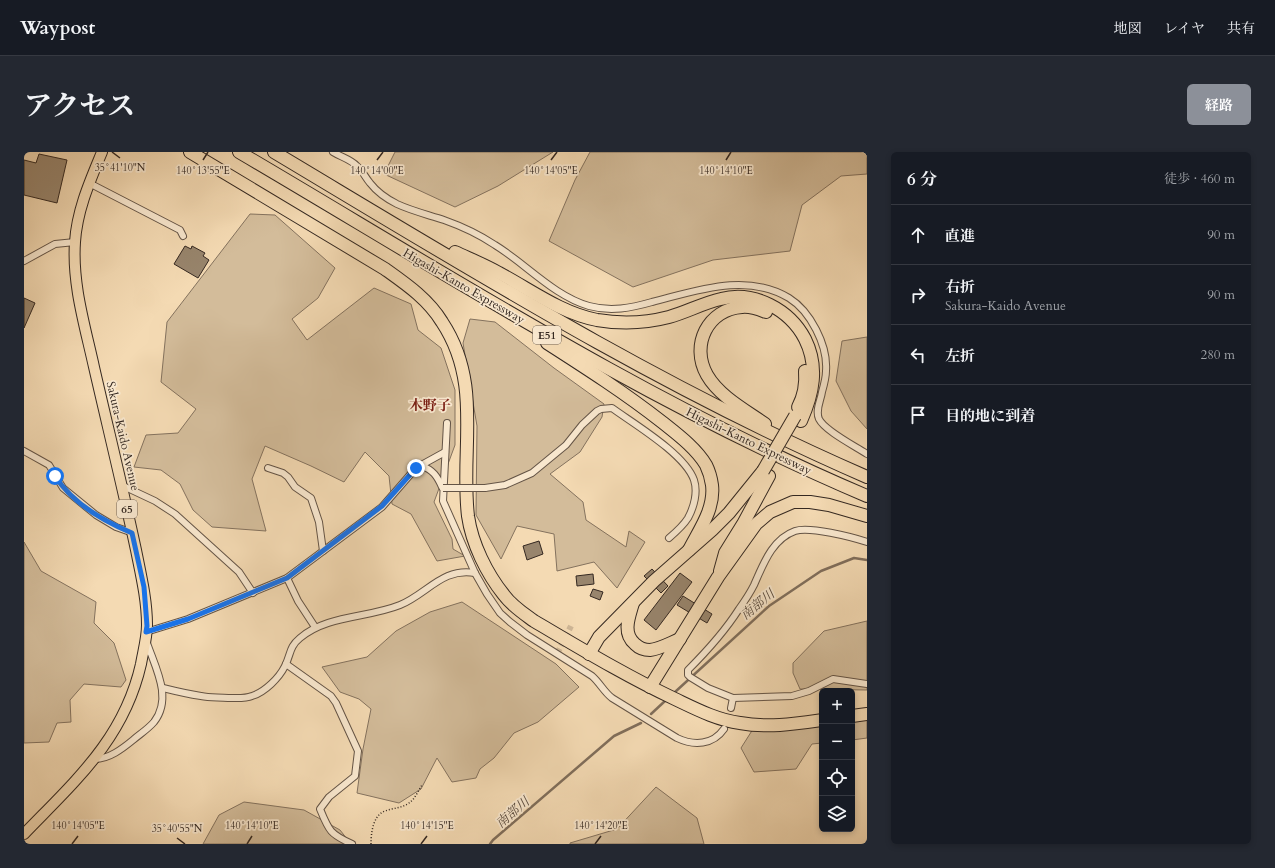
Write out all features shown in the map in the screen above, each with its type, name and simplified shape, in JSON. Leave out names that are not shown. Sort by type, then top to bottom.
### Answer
[{"type":"highway","points":[[190,152],[385,269],[407,284],[427,303],[442,321],[454,343],[463,367],[467,387],[467,497],[469,518],[478,548],[494,581],[517,609],[589,654],[650,687],[701,711],[739,723],[759,726],[785,726],[819,720]]},
{"type":"highway","name":"Higashi-Kanto Expressway","points":[[239,152],[551,337],[676,406],[787,461],[867,496]]},
{"type":"highway","name":"Higashi-Kanto Expressway","points":[[274,152],[552,318],[624,358],[741,419],[844,468],[867,477]]},
{"type":"highway","points":[[399,227],[499,273],[538,296],[584,317],[620,322],[657,319],[722,298],[735,297],[752,299],[776,308],[796,324],[805,339],[811,356],[813,369],[812,392],[766,474],[743,524],[725,553],[718,577]]},
{"type":"highway","points":[[402,250],[617,388],[675,432],[699,455],[706,464],[710,474],[712,498],[708,513],[689,550]]},
{"type":"highway","points":[[798,418],[806,376],[801,351],[789,328],[776,317],[767,312],[751,307],[738,307],[726,311],[714,319],[701,340],[700,352],[703,367],[713,384],[730,399],[769,427],[844,468]]},
{"type":"highway","points":[[589,654],[598,638],[634,601],[654,581],[712,530],[766,474]]},
{"type":"highway","points":[[650,687],[718,577],[756,524],[770,512],[794,502],[810,502],[829,505],[867,516]]},
{"type":"highway","points":[[634,601],[627,630],[630,639],[637,646],[650,650],[660,648],[680,639]]},
{"type":"highway","points":[[855,716],[867,714]]},
{"type":"main road","name":"Sakura-Kaido Avenue","points":[[24,834],[85,772],[116,730],[134,690],[146,636],[147,626],[144,587],[82,312],[75,272],[75,242],[78,221],[89,183],[102,152]]},
{"type":"street","points":[[333,152],[351,160],[359,167],[381,194],[398,205],[447,221],[493,244],[512,255],[560,293],[577,302],[604,310],[636,307],[715,286],[730,284],[760,287],[790,298],[802,308],[812,322],[820,338],[826,370],[818,408],[818,417],[823,426],[867,454]]},
{"type":"street","points":[[89,183],[180,230],[183,236]]},
{"type":"street","points":[[24,261],[55,244],[75,242]]},
{"type":"street","points":[[443,488],[485,488],[505,485],[532,473],[566,445],[597,411],[612,408],[664,446],[681,461],[694,479],[696,497],[692,509],[688,518],[669,538]]},
{"type":"street","points":[[447,423],[443,501],[475,573],[500,613],[527,635],[592,676],[597,680],[606,693],[677,738],[686,742],[695,743],[710,741],[720,735],[724,729]]},
{"type":"street","points":[[24,451],[49,465],[63,488],[96,515],[132,533]]},
{"type":"street","points":[[95,759],[102,759],[125,746],[155,721],[160,712],[163,688],[146,636],[287,578],[382,506],[399,488],[411,472],[445,452]]},
{"type":"street","points":[[422,466],[434,473],[443,488]]},
{"type":"street","points":[[268,468],[288,477],[295,487],[311,498],[320,522],[323,551]]},
{"type":"street","points":[[121,485],[155,501],[175,514],[239,572],[253,593]]},
{"type":"street","points":[[867,542],[806,528],[795,531],[780,540],[771,550],[761,567],[753,586],[740,609],[718,638],[688,670],[690,677],[708,688],[733,698],[792,696],[809,691],[833,679],[867,684]]},
{"type":"street","points":[[163,688],[202,697],[251,697],[259,693],[271,683],[283,670],[289,651],[294,644],[315,627],[326,623],[385,611],[402,604],[450,574],[465,571],[475,573]]},
{"type":"street","points":[[287,578],[298,601],[315,627]]},
{"type":"street","points":[[286,664],[331,696],[336,703],[358,751],[355,776],[329,797],[320,809],[328,828],[339,838],[352,844]]},
{"type":"street","points":[[731,708],[733,698]]},
{"type":"path","points":[[371,844],[372,829],[379,815],[384,811],[399,808],[411,802],[422,785]]},
{"type":"shaded area","points":[[395,152],[553,152],[498,186],[455,207],[384,174]]},
{"type":"shaded area","points":[[590,152],[867,152],[867,174],[841,176],[802,205],[790,251],[713,260],[633,287],[549,241],[575,180]]},
{"type":"shaded area","points":[[250,214],[275,215],[335,268],[318,298],[292,319],[307,340],[374,288],[411,304],[418,330],[441,348],[455,390],[455,445],[434,502],[452,539],[453,549],[465,556],[437,561],[411,514],[392,504],[389,476],[365,452],[344,482],[265,446],[252,479],[266,531],[212,527],[193,510],[180,484],[161,470],[134,467],[146,435],[178,433],[196,409],[161,382],[167,322]]},
{"type":"shaded area","points":[[470,319],[495,322],[554,368],[604,404],[602,417],[580,452],[550,474],[583,502],[586,520],[626,547],[629,531],[645,542],[617,588],[594,562],[557,571],[554,534],[517,526],[501,559],[476,515],[477,426],[463,343]]},
{"type":"shaded area","points":[[867,337],[867,429],[851,411],[836,381],[842,341]]},
{"type":"shaded area","points":[[24,542],[41,571],[96,602],[94,623],[114,643],[126,680],[121,687],[84,684],[70,700],[71,722],[57,723],[49,742],[24,743]]},
{"type":"shaded area","points":[[462,602],[556,664],[579,687],[538,722],[514,733],[494,758],[480,769],[476,778],[452,782],[437,758],[421,789],[399,803],[357,793],[363,749],[371,709],[359,699],[340,692],[322,667],[367,657],[396,631],[430,612]]},
{"type":"shaded area","points":[[867,621],[867,690],[855,690],[855,688],[800,689],[793,673],[793,663],[824,631]]},
{"type":"shaded area","points":[[867,720],[867,738],[855,740],[855,721]]},
{"type":"shaded area","points":[[819,724],[819,743],[812,744],[796,769],[754,772],[741,748],[753,729]]},
{"type":"shaded area","points":[[656,787],[697,818],[704,844],[570,844],[617,829]]},
{"type":"shaded area","points":[[244,802],[304,810],[340,830],[351,844],[203,844],[219,815]]},
{"type":"building","points":[[39,154],[67,160],[57,203],[24,195],[24,160],[36,163]]},
{"type":"building","points":[[185,246],[191,249],[192,246],[205,253],[203,256],[209,260],[198,278],[174,264]]},
{"type":"building","points":[[24,298],[35,303],[24,328]]},
{"type":"building","points":[[539,541],[543,554],[527,560],[523,546]]},
{"type":"building","points":[[652,569],[668,586],[661,593],[644,576]]},
{"type":"building","points":[[680,573],[692,582],[656,630],[644,620]]},
{"type":"building","points":[[593,574],[594,584],[577,586],[576,576]]},
{"type":"building","points":[[593,589],[603,592],[600,600],[590,596]]},
{"type":"building","points":[[683,596],[712,614],[707,623],[677,605]]},
{"type":"waterway","name":"南部川","points":[[675,692],[769,606],[821,571],[854,558],[867,560]]},
{"type":"waterway","name":"南部川","points":[[651,714],[665,701]]},
{"type":"waterway","name":"南部川","points":[[490,844],[614,736],[641,723]]},
{"type":"tunnel","points":[[557,654],[571,626]]},
{"type":"district","name":"木野子","points":[[430,405]]},
{"type":"route","points":[[55,476],[63,488],[96,515],[132,533],[144,587],[147,626],[146,632],[188,619],[287,578],[382,506],[416,468]]}]
